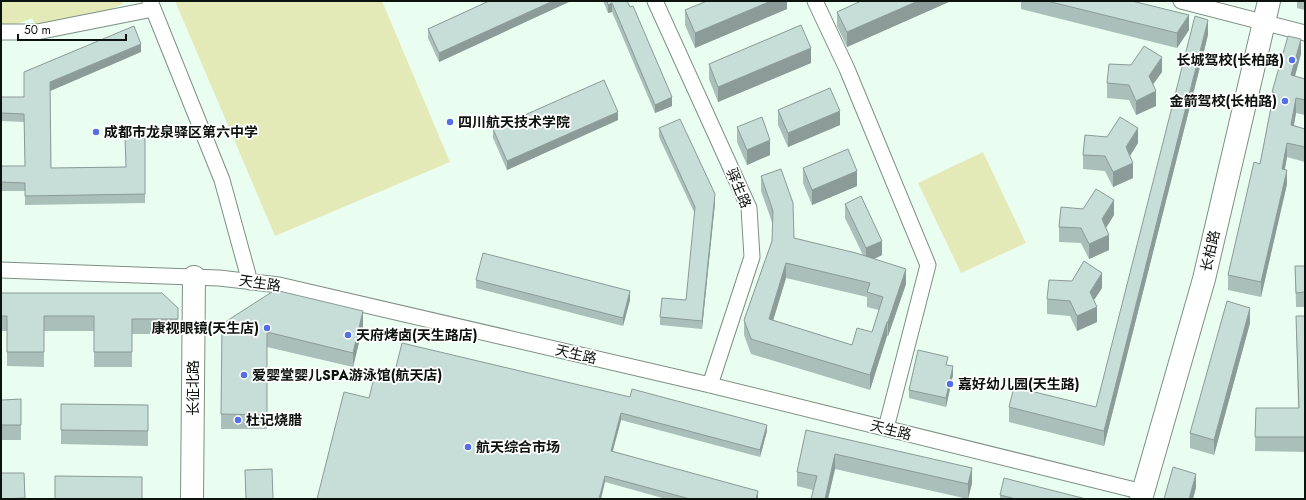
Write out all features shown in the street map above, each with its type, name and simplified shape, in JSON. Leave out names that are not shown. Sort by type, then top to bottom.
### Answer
[{"type":"street","name":"驿生路","points":[[655,1],[749,208],[752,257],[710,385]]},
{"type":"street","points":[[815,1],[847,69],[928,265],[886,428]]},
{"type":"street","points":[[1181,1],[1305,33]]},
{"type":"street","name":"长柏路","points":[[1142,496],[1204,279],[1269,1]]},
{"type":"street","points":[[1,32],[37,32],[151,5],[222,180],[250,282]]},
{"type":"street","name":"天生路","points":[[1,270],[194,277],[279,285],[710,385],[886,428],[1142,496]]},
{"type":"street","name":"长征北路","points":[[192,499],[194,277]]},
{"type":"green space","points":[[1,1],[121,1],[123,4],[41,38],[32,18],[1,31]]},
{"type":"green space","points":[[175,1],[382,1],[450,162],[275,236]]},
{"type":"green space","points":[[983,152],[1026,243],[961,273],[918,183]]},
{"type":"building","points":[[489,1],[553,1],[439,53],[428,29]]},
{"type":"building","points":[[607,1],[627,1],[630,7],[633,6],[672,97],[655,105],[612,3],[608,5]]},
{"type":"building","points":[[707,1],[771,1],[695,33],[685,10]]},
{"type":"building","points":[[861,1],[918,1],[847,32],[837,12]]},
{"type":"building","points":[[1047,1],[1132,1],[1189,15],[1177,33]]},
{"type":"building","points":[[1195,16],[1208,20],[1104,431],[1009,407],[1014,387],[1096,407]]},
{"type":"building","points":[[801,25],[811,48],[718,87],[709,64]]},
{"type":"building","points":[[134,26],[141,44],[50,82],[51,168],[126,167],[125,137],[145,136],[145,194],[25,196],[25,183],[1,182],[1,166],[25,166],[24,114],[1,113],[1,97],[24,97],[24,72]]},
{"type":"building","points":[[1288,36],[1301,39],[1291,75],[1305,79],[1305,100],[1296,98],[1291,125],[1305,129],[1305,147],[1287,143],[1282,169],[1287,170],[1261,282],[1228,275],[1254,162],[1260,164],[1274,92],[1272,92]]},
{"type":"building","points":[[1144,46],[1162,57],[1149,76],[1156,91],[1136,101],[1129,85],[1107,83],[1109,64],[1131,65]]},
{"type":"building","points":[[604,80],[618,112],[507,161],[493,129]]},
{"type":"building","points":[[830,88],[840,111],[788,133],[778,110]]},
{"type":"building","points":[[762,117],[770,140],[747,150],[737,127]]},
{"type":"building","points":[[1120,117],[1138,128],[1126,147],[1133,163],[1113,172],[1105,156],[1083,155],[1085,135],[1107,137]]},
{"type":"building","points":[[680,119],[715,194],[702,321],[660,317],[662,298],[686,300],[695,207],[659,128]]},
{"type":"building","points":[[848,149],[857,171],[812,190],[803,168]]},
{"type":"building","points":[[781,169],[793,203],[794,238],[856,253],[906,269],[870,375],[751,339],[744,320],[772,241],[773,211],[761,176]],"holes":[[[786,263],[870,283],[867,292],[883,297],[872,332],[857,328],[852,345],[769,319]]]},
{"type":"building","points":[[1096,189],[1114,200],[1102,219],[1109,235],[1089,244],[1081,228],[1059,227],[1061,207],[1083,209]]},
{"type":"building","points":[[861,196],[882,241],[866,248],[845,204]]},
{"type":"building","points":[[483,253],[630,291],[623,318],[476,280]]},
{"type":"building","points":[[1084,261],[1102,273],[1090,292],[1097,307],[1077,316],[1070,301],[1047,299],[1049,280],[1072,281]]},
{"type":"building","points":[[1295,266],[1305,266],[1305,292],[1296,293]]},
{"type":"building","points":[[275,290],[363,311],[353,353],[267,332],[267,415],[221,414],[222,324]]},
{"type":"building","points":[[1,293],[162,293],[178,308],[178,319],[132,319],[132,352],[94,352],[94,316],[44,316],[44,352],[7,352],[7,316],[1,316]]},
{"type":"building","points":[[1227,301],[1250,308],[1214,440],[1190,433]]},
{"type":"building","points":[[1296,316],[1305,316],[1305,437],[1255,437],[1256,408],[1299,408]]},
{"type":"building","name":"航天综合市场","points":[[402,343],[630,397],[632,389],[767,425],[760,450],[621,413],[611,451],[758,491],[756,499],[690,499],[605,476],[599,499],[317,499],[344,392],[369,398],[376,370],[394,375]]},
{"type":"building","points":[[918,350],[948,357],[946,365],[953,366],[946,398],[909,390]]},
{"type":"building","points":[[21,399],[21,425],[1,425],[1,401]]},
{"type":"building","points":[[61,404],[148,405],[148,431],[61,430]]},
{"type":"building","points":[[806,430],[972,468],[968,484],[835,454],[825,499],[811,499],[817,476],[797,472]]},
{"type":"building","points":[[1173,467],[1196,474],[1189,499],[1164,499]]},
{"type":"building","points":[[272,469],[273,499],[246,499],[245,470]]},
{"type":"building","points":[[1,473],[24,473],[25,498],[1,499]]},
{"type":"building","points":[[55,476],[142,477],[142,499],[55,499]]},
{"type":"building","points":[[1004,478],[1086,499],[1016,499],[1000,495]]},
{"type":"place","name":"长城驾校(长柏路)","points":[[1292,60]]},
{"type":"place","name":"金箭驾校(长柏路)","points":[[1285,101]]},
{"type":"place","name":"四川航天技术学院","points":[[450,122]]},
{"type":"place","name":"成都市龙泉驿区第六中学","points":[[96,132]]},
{"type":"place","name":"康视眼镜(天生店)","points":[[267,328]]},
{"type":"place","name":"天府烤卤(天生路店)","points":[[348,335]]},
{"type":"place","name":"爱婴堂婴儿SPA游泳馆(航天店)","points":[[244,375]]},
{"type":"place","name":"嘉好幼儿园(天生路)","points":[[950,384]]},
{"type":"place","name":"杜记烧腊","points":[[238,420]]},
{"type":"place","name":"航天综合市场","points":[[468,447]]}]
